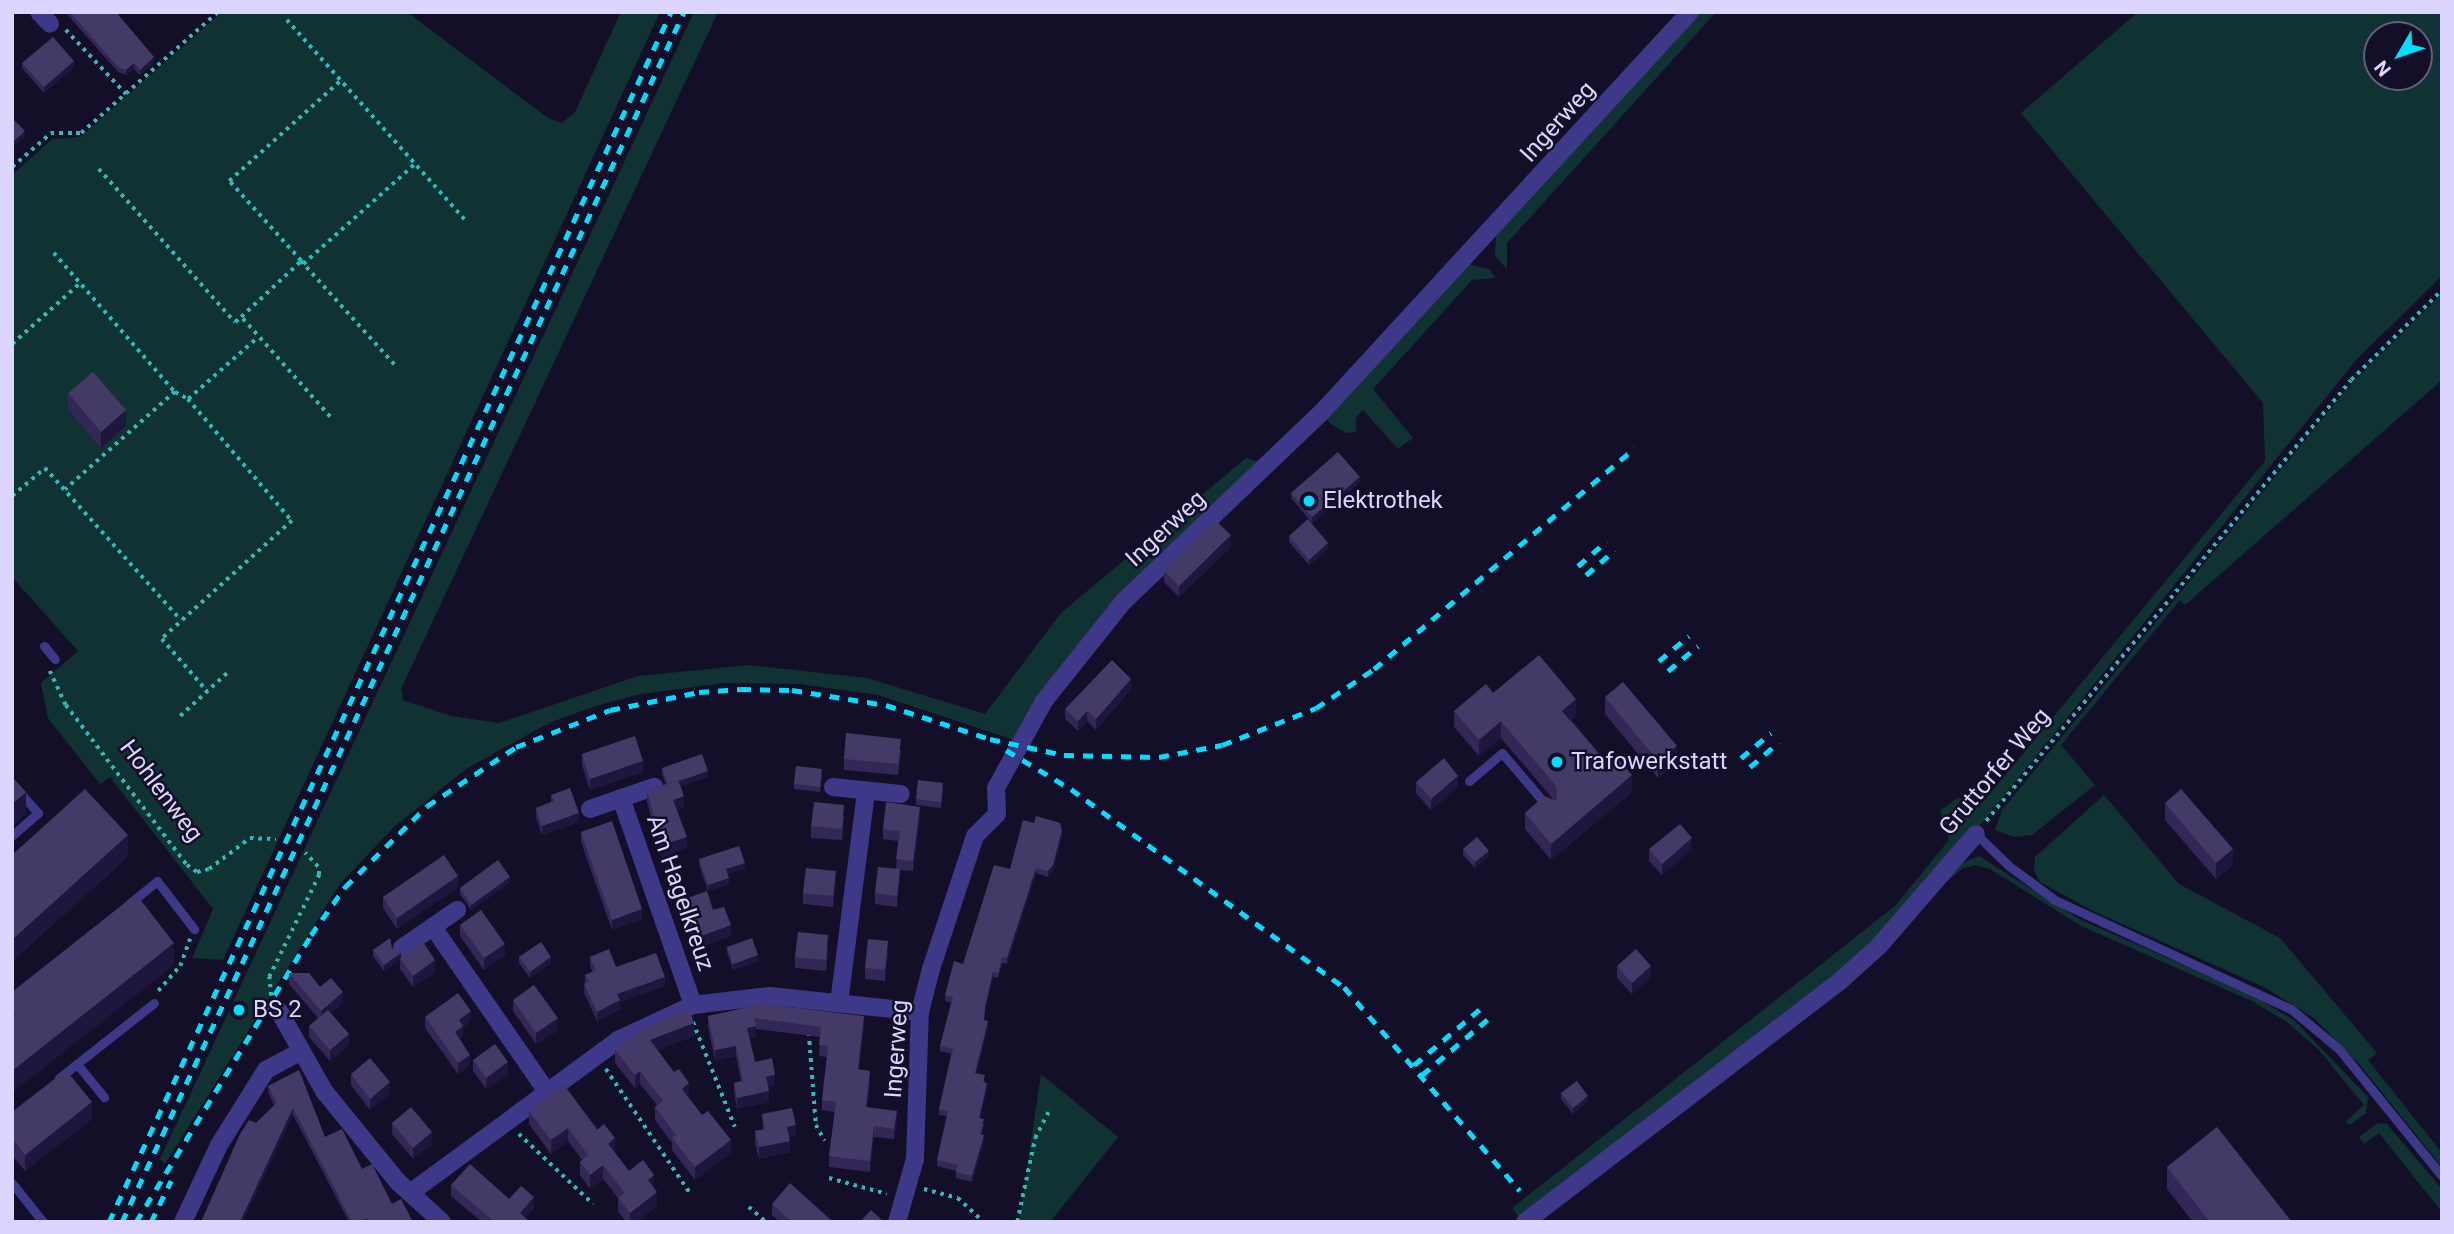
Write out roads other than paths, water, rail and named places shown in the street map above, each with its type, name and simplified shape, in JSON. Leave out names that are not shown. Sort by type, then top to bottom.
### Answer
[{"type":"street","name":"Ingerweg","points":[[897,1222],[908,1193],[915,1159],[920,1012],[949,905],[975,836],[997,814],[996,788],[1016,746],[1074,657],[1123,602],[1301,433],[1396,335],[1690,12]]},
{"type":"street","name":"Am Hagelkreuz","points":[[590,809],[654,787]]},
{"type":"street","points":[[833,787],[901,794]]},
{"type":"street","points":[[839,1003],[866,791]]},
{"type":"street","name":"Am Hagelkreuz","points":[[621,798],[690,1006]]},
{"type":"street","name":"Gruttorfer Weg","points":[[1525,1222],[1839,982],[1879,946],[1976,834]]},
{"type":"street","points":[[402,948],[457,910]]},
{"type":"street","points":[[433,927],[546,1090]]},
{"type":"street","name":"Am Hagelkreuz","points":[[410,1192],[597,1055],[648,1023],[690,1006],[734,998],[812,999],[920,1012]]},
{"type":"street","points":[[275,1004],[324,1091],[410,1192],[442,1222]]},
{"type":"street","points":[[183,1222],[219,1145],[266,1070],[300,1052]]},
{"type":"lane","points":[[44,646],[55,659]]},
{"type":"lane","points":[[1469,780],[1502,753],[1552,812]]},
{"type":"lane","points":[[12,784],[38,813],[12,836]]},
{"type":"lane","points":[[1976,834],[2009,866],[2054,900],[2291,1009],[2339,1049],[2442,1176]]},
{"type":"lane","points":[[116,915],[157,881],[194,929]]},
{"type":"lane","points":[[45,1090],[154,1003]]},
{"type":"lane","points":[[78,1064],[104,1097]]},
{"type":"lane","points":[[12,1183],[43,1222]]},
{"type":"railway","points":[[109,1222],[671,12]]},
{"type":"railway","points":[[122,1222],[684,12]]},
{"type":"railway","points":[[136,1222],[311,935],[345,887],[427,806],[516,747],[610,710],[699,692],[741,689],[792,690],[886,705],[990,739],[1064,755],[1159,757],[1222,745],[1316,708],[1374,669],[1635,448]]},
{"type":"railway","points":[[1578,566],[1607,541]]},
{"type":"railway","points":[[1586,575],[1615,550]]},
{"type":"railway","points":[[1659,661],[1689,636]]},
{"type":"railway","points":[[1668,671],[1698,646]]},
{"type":"railway","points":[[1741,758],[1771,733]]},
{"type":"railway","points":[[1750,767],[1779,742]]},
{"type":"railway","points":[[1006,750],[1071,789],[1344,987],[1520,1191]]},
{"type":"railway","points":[[1414,1065],[1480,1009]]},
{"type":"railway","points":[[1422,1075],[1488,1019]]},
{"type":"railway","points":[[151,1222],[171,1181]]},
{"type":"place","name":"Elektrothek","points":[[1309,501]]},
{"type":"place","name":"Trafowerkstatt","points":[[1557,762]]},
{"type":"place","name":"BS 2","points":[[239,1010]]}]
